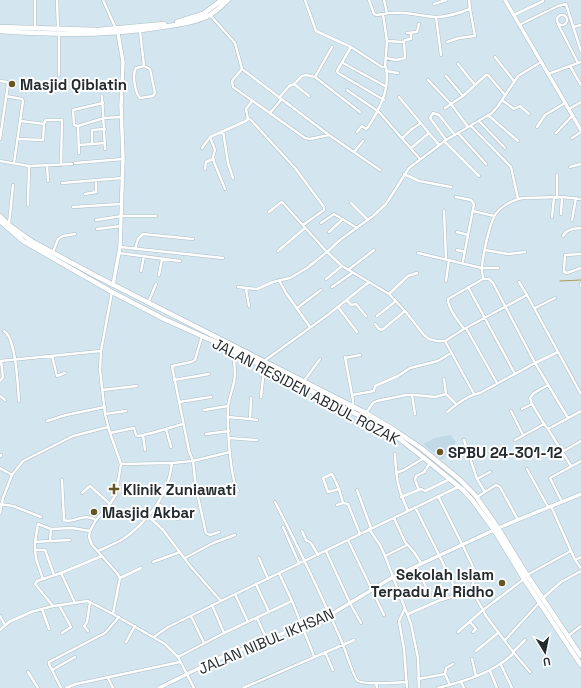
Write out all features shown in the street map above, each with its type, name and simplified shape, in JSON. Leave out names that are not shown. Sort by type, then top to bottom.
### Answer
[{"type":"highway","points":[[209,13],[222,0]]},
{"type":"highway","points":[[117,31],[192,21],[209,13],[228,0]]},
{"type":"highway","points":[[0,27],[35,28],[59,31]]},
{"type":"highway","points":[[0,31],[140,31],[151,27]]},
{"type":"highway","name":"JALAN RESIDEN ABDUL ROZAK","points":[[0,216],[9,225],[33,242],[113,285],[263,361],[385,429],[450,479],[473,501],[496,529]]},
{"type":"highway","name":"JALAN RESIDEN ABDUL ROZAK","points":[[0,221],[23,241],[112,292],[266,369],[366,413],[396,431],[422,450],[459,479],[477,497],[525,577],[581,665]]},
{"type":"highway","name":"JALAN RESIDEN ABDUL ROZAK","points":[[541,601],[568,636],[581,656]]},
{"type":"street","points":[[57,0],[59,75]]},
{"type":"street","points":[[103,0],[117,31],[123,62],[121,85],[123,216],[120,248],[113,285]]},
{"type":"street","points":[[305,0],[316,31],[351,47],[382,67],[386,67]]},
{"type":"street","points":[[369,0],[374,14],[377,15],[419,14],[436,17],[456,14],[470,9]]},
{"type":"street","points":[[357,132],[362,126],[366,129],[368,127],[384,100],[386,41],[384,0]]},
{"type":"street","points":[[434,4],[446,0]]},
{"type":"street","points":[[447,42],[475,36],[469,0]]},
{"type":"street","points":[[505,0],[580,129],[572,138]]},
{"type":"street","points":[[513,15],[543,1]]},
{"type":"street","points":[[35,2],[35,28]]},
{"type":"street","points":[[519,25],[558,6],[566,4],[581,51]]},
{"type":"street","points":[[209,13],[235,43],[242,69],[329,135],[380,170]]},
{"type":"street","points":[[548,75],[580,63],[558,24],[557,20],[560,16],[566,17],[567,23],[563,26],[558,24]]},
{"type":"street","points":[[436,17],[441,55]]},
{"type":"street","points":[[407,33],[418,32],[419,24]]},
{"type":"street","points":[[573,26],[581,25]]},
{"type":"street","points":[[140,31],[144,66]]},
{"type":"street","points":[[386,41],[404,42],[405,40],[410,39],[410,33]]},
{"type":"street","points":[[386,58],[396,60],[405,58],[404,42]]},
{"type":"street","points":[[315,77],[332,47]]},
{"type":"street","points":[[351,47],[337,71],[338,74],[384,100]]},
{"type":"street","points":[[495,57],[514,81]]},
{"type":"street","points":[[238,287],[246,289],[260,288],[279,280],[290,278],[304,270],[340,240],[368,220],[390,198],[404,174],[420,159],[445,140],[494,111],[514,81],[522,73],[541,62]]},
{"type":"street","points":[[343,63],[385,86]]},
{"type":"street","points":[[458,64],[475,85]]},
{"type":"street","points":[[144,66],[150,69],[155,94],[153,96],[140,98],[137,95],[134,72],[136,68],[144,66]]},
{"type":"street","points":[[570,66],[581,85]]},
{"type":"street","points":[[242,69],[232,80],[234,87],[306,139],[329,135]]},
{"type":"street","points":[[386,71],[398,73]]},
{"type":"street","points":[[445,108],[463,96],[486,75],[488,75],[505,95]]},
{"type":"street","points":[[270,113],[289,86],[294,84],[303,76],[315,77],[360,112]]},
{"type":"street","points":[[446,76],[463,96]]},
{"type":"street","points":[[428,80],[470,126],[511,167],[518,199]]},
{"type":"street","points":[[0,81],[7,82],[8,84],[0,139]]},
{"type":"street","points":[[294,84],[309,96]]},
{"type":"street","points":[[347,90],[378,112],[420,159]]},
{"type":"street","points":[[6,96],[23,100],[14,163]]},
{"type":"street","points":[[102,96],[105,149]]},
{"type":"street","points":[[399,97],[439,145]]},
{"type":"street","points":[[252,100],[246,110],[248,119],[250,119],[285,155],[324,207],[324,210],[304,226],[278,251]]},
{"type":"street","points":[[502,100],[514,109],[520,106],[529,114]]},
{"type":"street","points":[[569,109],[581,102]]},
{"type":"street","points":[[79,153],[78,126],[74,124],[73,110],[103,103]]},
{"type":"street","points":[[537,127],[545,115],[565,103]]},
{"type":"street","points":[[455,135],[439,116],[432,113],[430,118],[445,140],[479,176]]},
{"type":"street","points":[[488,115],[518,141]]},
{"type":"street","points":[[556,133],[572,116]]},
{"type":"street","points":[[78,126],[104,118],[122,117]]},
{"type":"street","points":[[202,148],[211,136],[246,122],[248,119]]},
{"type":"street","points":[[18,140],[43,140],[44,124],[46,120],[62,120],[61,165]]},
{"type":"street","points":[[21,121],[44,124]]},
{"type":"street","points":[[479,121],[505,148]]},
{"type":"street","points":[[402,138],[412,128],[421,123]]},
{"type":"street","points":[[92,144],[92,130],[105,129]]},
{"type":"street","points":[[223,131],[228,163],[233,178]]},
{"type":"street","points":[[411,148],[429,133]]},
{"type":"street","points":[[458,133],[486,164]]},
{"type":"street","points":[[211,136],[215,149],[213,159],[225,189]]},
{"type":"street","points":[[354,152],[363,141]]},
{"type":"street","points":[[79,145],[105,143]]},
{"type":"street","points":[[0,161],[29,166],[47,166],[123,158]]},
{"type":"street","points":[[205,169],[206,162],[213,159]]},
{"type":"street","points":[[570,167],[581,164]]},
{"type":"street","points":[[28,205],[29,166]]},
{"type":"street","points":[[47,166],[48,181]]},
{"type":"street","points":[[404,174],[419,181],[451,187]]},
{"type":"street","points":[[552,217],[556,198],[557,175]]},
{"type":"street","points":[[62,183],[122,178]]},
{"type":"street","points":[[85,194],[96,192],[96,180]]},
{"type":"street","points":[[9,225],[13,185]]},
{"type":"street","points":[[456,197],[473,201],[474,204],[463,261]]},
{"type":"street","points":[[561,214],[562,197]]},
{"type":"street","points":[[483,279],[482,268],[485,250],[490,228],[497,212],[510,202],[518,199],[562,197],[581,199]]},
{"type":"street","points":[[572,220],[576,198]]},
{"type":"street","points":[[269,212],[281,202],[342,266],[389,294],[426,337],[437,341],[445,341],[465,328],[527,295]]},
{"type":"street","points":[[351,203],[368,220]]},
{"type":"street","points":[[73,208],[122,204]]},
{"type":"street","points":[[444,211],[447,260],[446,281]]},
{"type":"street","points":[[473,211],[495,216]]},
{"type":"street","points":[[321,223],[333,214],[357,228]]},
{"type":"street","points":[[96,220],[123,216],[156,216]]},
{"type":"street","points":[[329,232],[343,219]]},
{"type":"street","points":[[97,229],[121,226]]},
{"type":"street","points":[[564,236],[564,234],[570,230],[581,228]]},
{"type":"street","points":[[457,232],[468,235]]},
{"type":"street","points":[[53,253],[58,238],[76,234]]},
{"type":"street","points":[[135,249],[138,239],[143,234],[193,239]]},
{"type":"street","points":[[120,248],[223,258]]},
{"type":"street","points":[[348,270],[374,250]]},
{"type":"street","points":[[457,250],[465,252]]},
{"type":"street","points":[[485,250],[508,254],[525,252]]},
{"type":"street","points":[[119,252],[180,261]]},
{"type":"street","points":[[418,253],[482,268],[498,268]]},
{"type":"street","points":[[581,254],[565,255],[564,270],[566,273],[581,268]]},
{"type":"street","points":[[140,271],[144,256]]},
{"type":"street","points":[[159,274],[162,259]]},
{"type":"street","points":[[326,279],[342,266]]},
{"type":"street","points":[[332,287],[352,273]]},
{"type":"street","points":[[389,294],[408,276],[418,273]]},
{"type":"street","points":[[497,383],[465,328],[451,309],[448,300],[459,291],[483,279],[489,279],[492,283],[535,363],[568,418]]},
{"type":"street","points":[[279,280],[286,293],[310,327]]},
{"type":"street","points":[[263,361],[338,307],[369,282]]},
{"type":"street","points":[[519,282],[535,308],[581,394]]},
{"type":"street","points":[[148,303],[156,284]]},
{"type":"street","points":[[468,287],[515,374]]},
{"type":"street","points":[[246,289],[249,306]]},
{"type":"street","points":[[297,308],[297,306],[321,290]]},
{"type":"street","points":[[112,292],[101,352],[100,370],[104,407],[108,426],[121,464],[116,494],[110,504],[96,520],[90,531],[90,540],[120,578]]},
{"type":"street","points":[[535,308],[555,298]]},
{"type":"street","points":[[347,300],[350,305],[356,304],[366,316]]},
{"type":"street","points":[[377,316],[396,301]]},
{"type":"street","points":[[338,307],[357,332]]},
{"type":"street","points":[[375,324],[379,329],[383,329],[405,311]]},
{"type":"street","points":[[4,330],[10,336],[15,360],[19,401]]},
{"type":"street","points":[[202,336],[194,360],[172,366],[183,424],[193,461],[196,488],[206,534],[210,535],[219,532]]},
{"type":"street","points":[[445,341],[474,394]]},
{"type":"street","points":[[0,380],[3,377],[1,361],[101,352]]},
{"type":"street","points":[[447,412],[456,404],[474,394],[480,393],[558,352]]},
{"type":"street","points":[[235,353],[235,376],[228,406],[228,417],[230,452],[235,485],[238,492]]},
{"type":"street","points":[[352,395],[374,391],[375,386],[398,376],[407,370],[438,361],[451,353]]},
{"type":"street","points":[[52,356],[57,376],[65,372]]},
{"type":"street","points":[[353,407],[345,358],[360,356]]},
{"type":"street","points":[[303,384],[320,359]]},
{"type":"street","points":[[261,396],[263,378],[266,369]]},
{"type":"street","points":[[174,380],[209,374]]},
{"type":"street","points":[[444,379],[446,394],[456,404]]},
{"type":"street","points":[[548,385],[532,395],[530,398],[544,424],[571,466]]},
{"type":"street","points":[[102,390],[137,386]]},
{"type":"street","points":[[366,413],[373,403],[377,401],[412,395],[435,397],[446,394]]},
{"type":"street","points":[[412,395],[415,414]]},
{"type":"street","points":[[0,396],[5,400]]},
{"type":"street","points":[[179,402],[211,397]]},
{"type":"street","points":[[250,419],[251,398]]},
{"type":"street","points":[[522,409],[532,404]]},
{"type":"street","points":[[204,410],[228,406]]},
{"type":"street","points":[[47,421],[66,415],[104,407]]},
{"type":"street","points":[[511,411],[523,435]]},
{"type":"street","points":[[548,429],[581,411]]},
{"type":"street","points":[[106,414],[126,412]]},
{"type":"street","points":[[228,417],[257,420]]},
{"type":"street","points":[[110,433],[134,428],[137,436],[183,424]]},
{"type":"street","points":[[515,440],[544,424]]},
{"type":"street","points":[[0,513],[1,504],[12,475],[20,464],[31,456],[73,436],[108,426]]},
{"type":"street","points":[[166,429],[170,447]]},
{"type":"street","points":[[206,434],[229,431]]},
{"type":"street","points":[[143,435],[144,450]]},
{"type":"street","points":[[229,438],[257,440]]},
{"type":"street","points":[[464,440],[478,479],[485,492]]},
{"type":"street","points":[[562,452],[581,441]]},
{"type":"street","points":[[121,464],[193,461],[230,452]]},
{"type":"street","points":[[455,458],[469,452]]},
{"type":"street","points":[[395,454],[398,487],[408,511]]},
{"type":"street","points":[[396,473],[424,458]]},
{"type":"street","points":[[562,502],[550,478],[581,461]]},
{"type":"street","points":[[98,551],[124,538],[148,516],[157,504],[167,485],[172,463]]},
{"type":"street","points":[[419,490],[415,480],[416,476],[424,472],[431,463]]},
{"type":"street","points":[[0,468],[12,475]]},
{"type":"street","points":[[505,640],[560,582],[581,570],[550,507],[527,469]]},
{"type":"street","points":[[478,479],[490,472]]},
{"type":"street","points":[[339,489],[328,492],[323,478],[332,474],[339,489],[343,503]]},
{"type":"street","points":[[401,497],[419,490],[425,492],[450,479]]},
{"type":"street","points":[[62,480],[64,520],[67,521],[88,516],[96,520]]},
{"type":"street","points":[[167,485],[183,490],[196,488]]},
{"type":"street","points":[[82,493],[90,486],[110,504]]},
{"type":"street","points":[[149,486],[164,491]]},
{"type":"street","points":[[477,497],[496,486],[500,486],[518,520]]},
{"type":"street","points":[[154,637],[212,605],[458,487]]},
{"type":"street","points":[[357,490],[370,529],[385,556],[408,614],[418,658],[419,688]]},
{"type":"street","name":"JALAN NIBUL IKHSAN","points":[[158,688],[215,660],[303,627],[330,615],[371,589],[421,563],[496,529],[581,494]]},
{"type":"street","points":[[408,614],[471,589],[476,576],[438,496]]},
{"type":"street","points":[[276,502],[330,615],[357,680],[376,683],[407,682]]},
{"type":"street","points":[[337,505],[346,503],[349,506],[360,534]]},
{"type":"street","points":[[1,504],[13,506],[42,517]]},
{"type":"street","points":[[157,504],[178,519]]},
{"type":"street","points":[[414,507],[440,555],[454,586]]},
{"type":"street","points":[[148,516],[163,530],[221,601]]},
{"type":"street","points":[[394,518],[407,545],[414,552],[421,563]]},
{"type":"street","points":[[43,579],[36,559],[35,550],[38,524],[51,529],[72,528],[90,531]]},
{"type":"street","points":[[282,527],[299,564]]},
{"type":"street","points":[[50,541],[51,529]]},
{"type":"street","points":[[302,532],[306,540],[311,543],[318,555]]},
{"type":"street","points":[[185,558],[213,543],[235,535]]},
{"type":"street","points":[[35,542],[70,540]]},
{"type":"street","points":[[348,540],[384,615]]},
{"type":"street","points":[[385,556],[407,545]]},
{"type":"street","points":[[35,550],[45,550],[54,575]]},
{"type":"street","points":[[326,551],[361,623]]},
{"type":"street","points":[[458,632],[525,577],[571,551]]},
{"type":"street","points":[[152,562],[180,552]]},
{"type":"street","points":[[53,606],[35,585],[35,582],[102,556]]},
{"type":"street","points":[[575,560],[581,557]]},
{"type":"street","points":[[259,558],[268,579]]},
{"type":"street","points":[[416,566],[430,595]]},
{"type":"street","points":[[120,578],[141,568]]},
{"type":"street","points":[[61,573],[75,602]]},
{"type":"street","points":[[279,573],[314,656]]},
{"type":"street","points":[[113,614],[120,578]]},
{"type":"street","points":[[256,584],[269,612]]},
{"type":"street","points":[[471,589],[498,633],[530,672]]},
{"type":"street","points":[[235,594],[248,622]]},
{"type":"street","points":[[178,656],[292,601]]},
{"type":"street","points":[[0,630],[5,625],[20,616],[42,609],[75,602],[90,602],[165,644],[178,656],[194,688]]},
{"type":"street","points":[[88,631],[84,626],[88,622],[90,602]]},
{"type":"street","points":[[60,605],[70,627],[62,633]]},
{"type":"street","points":[[212,605],[224,633]]},
{"type":"street","points":[[405,608],[399,621],[404,649],[407,688]]},
{"type":"street","points":[[42,609],[49,629]]},
{"type":"street","points":[[0,616],[5,625]]},
{"type":"street","points":[[191,616],[204,643]]},
{"type":"street","points":[[61,688],[49,662],[105,633],[119,617]]},
{"type":"street","points":[[257,618],[267,640]]},
{"type":"street","points":[[470,622],[476,629],[473,632]]},
{"type":"street","points":[[126,642],[135,626]]},
{"type":"street","points":[[568,636],[581,626]]},
{"type":"street","points":[[476,651],[498,633]]},
{"type":"street","points":[[243,688],[354,640]]},
{"type":"street","points":[[438,688],[461,682],[490,671],[514,653],[525,640]]},
{"type":"street","points":[[325,652],[332,670]]},
{"type":"street","points":[[52,670],[75,657]]},
{"type":"street","points":[[472,660],[476,676]]},
{"type":"street","points":[[66,688],[76,684],[180,662]]},
{"type":"street","points":[[450,685],[446,674],[446,668],[453,664]]},
{"type":"street","points":[[501,664],[512,688]]},
{"type":"street","points":[[490,671],[497,688]]},
{"type":"street","points":[[28,672],[38,688]]},
{"type":"street","points":[[418,678],[446,674]]},
{"type":"street","points":[[108,678],[113,688]]},
{"type":"street","points":[[461,682],[464,688]]},
{"type":"street","points":[[376,683],[377,688]]},
{"type":"shaded area","name":"SPBU 24-301-12","points":[[450,435],[456,442],[442,460],[423,444],[435,438]]},
{"type":"waterway","points":[[560,281],[581,280]]},
{"type":"place","name":"Masjid Qiblatin","points":[[12,84]]},
{"type":"place","name":"SPBU 24-301-12","points":[[440,452]]},
{"type":"place","name":"Klinik Zuniawati","points":[[114,489]]},
{"type":"place","name":"Masjid Akbar","points":[[94,512]]},
{"type":"place","name":"Sekolah Islam Terpadu Ar Ridho","points":[[502,583]]}]
